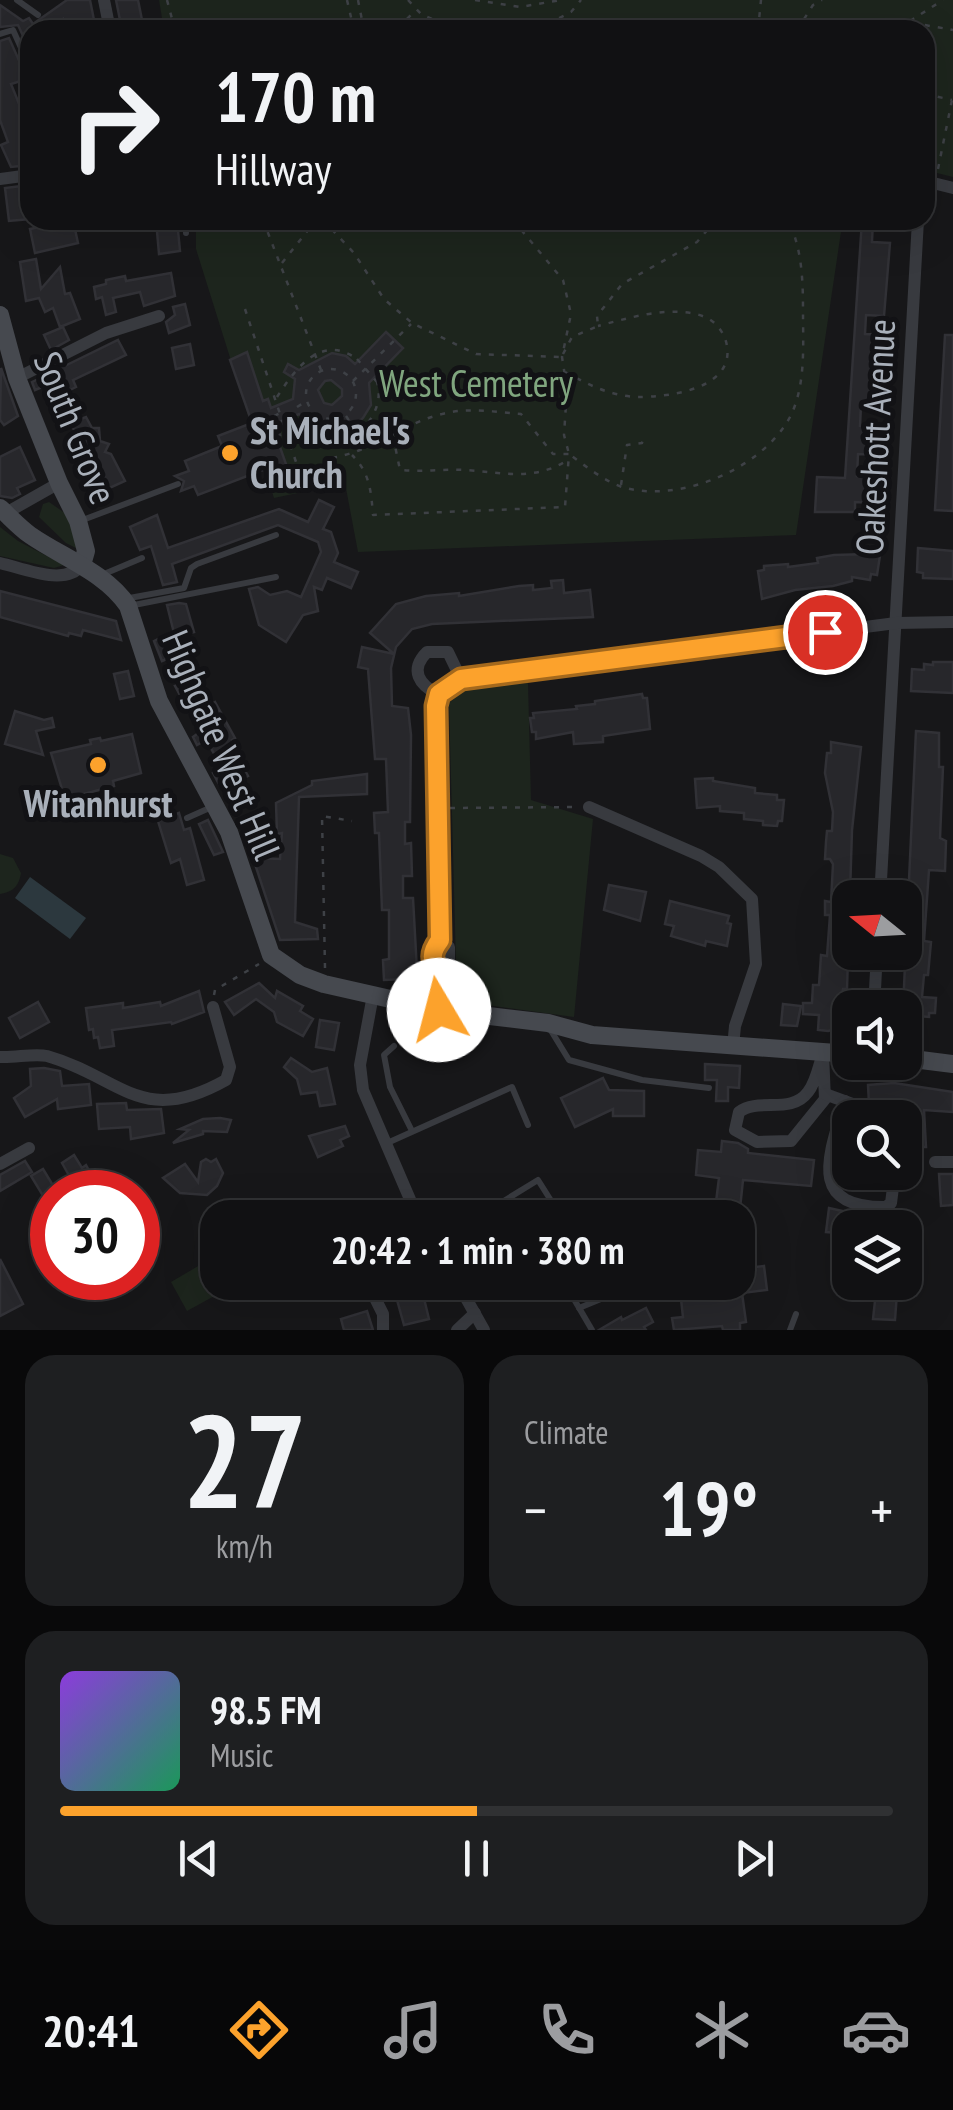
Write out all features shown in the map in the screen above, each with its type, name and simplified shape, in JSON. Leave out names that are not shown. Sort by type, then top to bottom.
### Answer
[{"type":"street","name":"Oakeshott Avenue","points":[[881,880],[917,230]]},
{"type":"street","name":"South Grove","points":[[0,315],[17,378],[58,483],[78,521],[86,552],[82,566]]},
{"type":"street","points":[[17,378],[106,333],[159,316]]},
{"type":"street","points":[[3,511],[58,483]]},
{"type":"street","name":"Highgate West Hill","points":[[3,511],[30,535],[98,577],[126,602],[160,701],[229,832],[270,955]]},
{"type":"street","points":[[0,563],[57,576],[75,573],[82,566]]},
{"type":"street","points":[[439,1010],[442,989],[440,976],[432,966],[432,951],[440,940],[436,706],[439,694],[461,679],[896,623],[953,622]]},
{"type":"street","points":[[439,694],[426,688],[417,674],[419,660],[427,652],[448,652],[461,679]]},
{"type":"street","points":[[589,807],[701,856],[719,867],[752,899],[756,964],[735,1026],[733,1047]]},
{"type":"street","points":[[270,955],[300,976],[324,984],[439,1010],[548,1023],[592,1035],[832,1053]]},
{"type":"street","points":[[373,995],[360,1065],[363,1090],[410,1200]]},
{"type":"street","points":[[0,1057],[44,1055],[136,1097],[158,1100],[186,1096],[226,1080],[230,1067],[213,1006]]},
{"type":"street","points":[[824,1053],[825,1099],[791,1141],[757,1142],[735,1130],[738,1112],[746,1106],[779,1106],[808,1093],[824,1053]]},
{"type":"street","points":[[922,1060],[953,1064]]},
{"type":"street","points":[[825,1094],[840,1100]]},
{"type":"street","points":[[0,1164],[29,1148]]},
{"type":"street","points":[[832,1154],[828,1178],[832,1186]]},
{"type":"street","points":[[935,1162],[953,1162]]},
{"type":"street","points":[[834,1190],[843,1201],[862,1208],[886,1207],[893,1190]]},
{"type":"street","points":[[376,1300],[383,1330]]},
{"type":"street","points":[[467,1300],[484,1330]]},
{"type":"street","points":[[458,1330],[475,1313]]},
{"type":"lane","points":[[18,0],[38,15]]},
{"type":"lane","points":[[0,34],[13,30],[20,45]]},
{"type":"lane","points":[[186,230],[186,234]]},
{"type":"lane","points":[[78,521],[178,484]]},
{"type":"lane","points":[[126,602],[184,588],[191,568],[197,564],[276,534]]},
{"type":"lane","points":[[98,577],[142,558]]},
{"type":"lane","points":[[126,602],[276,576]]},
{"type":"lane","points":[[188,818],[215,805]]},
{"type":"lane","points":[[548,1023],[551,1034],[570,1060],[642,1080],[709,1088]]},
{"type":"lane","points":[[394,1046],[384,1055],[390,1087],[412,1130]]},
{"type":"lane","points":[[384,1145],[512,1087],[528,1124]]},
{"type":"lane","points":[[505,1200],[538,1180],[551,1200]]},
{"type":"lane","points":[[575,1300],[592,1330]]},
{"type":"lane","points":[[580,1308],[599,1300]]},
{"type":"lane","points":[[790,1330],[796,1314]]},
{"type":"path","points":[[408,0],[416,10],[434,20]]},
{"type":"path","points":[[475,0],[520,6],[562,0]]},
{"type":"path","points":[[555,20],[581,0]]},
{"type":"path","points":[[911,20],[943,0]]},
{"type":"path","points":[[407,19],[416,10]]},
{"type":"path","points":[[422,20],[425,16]]},
{"type":"path","points":[[938,169],[953,99]]},
{"type":"path","points":[[268,230],[320,370]]},
{"type":"path","points":[[282,264],[308,230]]},
{"type":"path","points":[[333,230],[384,299],[412,324],[476,354],[562,357]]},
{"type":"path","points":[[352,454],[364,467],[372,515],[565,508],[569,457],[564,435],[567,390],[562,357],[571,314],[563,280],[521,230]]},
{"type":"path","points":[[598,326],[597,316],[622,284],[697,242],[710,230]]},
{"type":"path","points":[[332,458],[368,450],[441,414],[466,410],[521,414],[553,454],[569,457],[621,486],[650,490],[698,485],[732,472],[764,453],[790,416],[800,384],[803,298],[793,230]]},
{"type":"path","points":[[245,309],[301,477]]},
{"type":"path","points":[[562,357],[572,337],[598,326],[664,312],[705,317],[724,334],[728,353],[725,368],[709,383],[672,394],[637,397],[605,392],[564,372]]},
{"type":"path","points":[[353,382],[412,324]]},
{"type":"path","points":[[276,400],[296,367],[315,354],[333,349],[357,358],[379,385],[378,406],[369,423],[358,432],[330,441],[284,427]]},
{"type":"path","points":[[333,368],[345,372],[353,382],[356,394],[345,415],[322,418],[306,402],[306,389],[320,370],[333,368]]},
{"type":"path","points":[[297,408],[306,402]]},
{"type":"path","points":[[274,416],[281,413]]},
{"type":"path","points":[[345,415],[368,450]]},
{"type":"path","points":[[621,486],[627,445],[642,443],[644,435]]},
{"type":"path","points":[[393,436],[400,470],[465,470],[502,476],[553,470],[569,457]]},
{"type":"path","points":[[439,808],[589,807]]},
{"type":"path","points":[[324,984],[322,816],[352,821]]},
{"type":"path","points":[[213,1006],[215,990],[270,955]]},
{"type":"green space","points":[[159,0],[953,0],[953,177],[935,172],[935,20],[162,20]]},
{"type":"green space","name":"West Cemetery","points":[[196,230],[841,230],[796,535],[358,552],[345,483],[274,498],[196,249]]},
{"type":"green space","points":[[49,502],[69,516],[78,549],[39,517],[43,504]]},
{"type":"green space","points":[[0,527],[64,565],[54,568],[0,556]]},
{"type":"green space","points":[[528,683],[531,800],[593,819],[574,1017],[457,1001],[449,703],[467,687]]},
{"type":"green space","points":[[0,854],[13,858],[21,873],[15,887],[0,894]]},
{"type":"green space","points":[[200,1265],[200,1300],[207,1300],[187,1311],[171,1282]]},
{"type":"shaded area","points":[[30,877],[86,918],[70,939],[15,898]]},
{"type":"building","points":[[67,0],[90,0],[94,20],[63,19],[39,20]]},
{"type":"building","points":[[116,0],[138,0],[142,20],[120,20]]},
{"type":"building","points":[[0,5],[22,20],[20,29],[18,25],[0,27]]},
{"type":"building","points":[[9,38],[20,63],[20,81],[11,84],[20,106],[20,166],[11,167],[1,145],[8,142],[0,120],[0,41]]},
{"type":"building","points":[[20,186],[20,220],[9,221],[5,188]]},
{"type":"building","points":[[30,230],[75,230],[78,243],[35,253]]},
{"type":"building","points":[[157,230],[178,230],[180,251],[159,254]]},
{"type":"building","points":[[861,230],[873,230],[872,242],[890,243],[884,316],[866,315],[865,334],[883,335],[879,406],[861,405],[860,426],[878,428],[876,455],[858,454],[857,476],[875,477],[873,503],[855,502],[855,512],[815,512],[817,477],[845,478]]},
{"type":"building","points":[[36,259],[41,289],[60,267],[65,294],[70,293],[80,319],[60,327],[53,308],[45,312],[39,298],[26,301],[20,262]]},
{"type":"building","points":[[171,273],[175,296],[144,306],[140,292],[113,298],[116,312],[106,315],[102,297],[96,299],[94,287],[106,284],[106,280],[125,276],[126,281]]},
{"type":"building","points":[[185,304],[190,325],[169,333],[166,322],[175,315],[173,307]]},
{"type":"building","points":[[63,327],[69,340],[51,350],[44,335]]},
{"type":"building","points":[[386,332],[403,348],[369,383],[371,405],[348,431],[322,435],[299,414],[276,423],[280,435],[276,436],[292,481],[274,487],[268,468],[198,495],[194,486],[181,491],[184,481],[175,476],[189,471],[185,461],[222,446],[218,436],[252,423],[230,360],[247,352],[263,401],[268,399],[271,408],[293,399],[295,379],[284,372],[288,364],[299,370],[332,353],[346,356],[355,364]],"holes":[[[331,380],[342,389],[342,396],[332,405],[324,403],[318,390]]]},
{"type":"building","points":[[945,335],[953,335],[953,511],[935,510]]},
{"type":"building","points":[[118,340],[126,355],[73,380],[76,387],[68,391],[71,398],[57,405],[47,385],[35,390],[32,382]]},
{"type":"building","points":[[190,344],[194,365],[176,369],[172,348]]},
{"type":"building","points":[[1,368],[18,416],[4,425],[0,420]]},
{"type":"building","points":[[86,417],[92,428],[99,428],[100,441],[109,444],[105,452],[111,454],[125,481],[94,495],[89,484],[97,480],[70,423]]},
{"type":"building","points":[[20,447],[35,480],[17,488],[20,494],[12,498],[0,496],[0,457]]},
{"type":"building","points":[[319,500],[334,507],[323,529],[331,532],[338,553],[334,562],[358,572],[351,588],[327,578],[322,590],[314,587],[318,611],[303,615],[286,642],[259,625],[249,589],[258,587],[270,595],[287,591],[301,597],[321,552],[318,542],[278,525],[172,564],[177,582],[163,585],[151,546],[140,550],[130,527],[157,515],[168,548],[279,509],[308,522]]},
{"type":"building","points":[[870,547],[881,549],[877,575],[871,574],[870,580],[852,577],[852,581],[833,586],[762,599],[758,571],[764,570],[764,566],[788,567],[818,563],[817,558],[834,555],[869,554]]},
{"type":"building","points":[[918,548],[953,551],[953,579],[923,578],[923,573],[917,572]]},
{"type":"building","points":[[563,580],[564,593],[590,590],[593,617],[432,624],[412,629],[396,647],[391,668],[392,706],[408,708],[411,735],[410,822],[405,822],[405,844],[411,843],[412,876],[403,876],[403,898],[413,898],[417,971],[410,979],[384,980],[383,960],[389,959],[389,910],[382,910],[379,833],[375,833],[374,813],[388,812],[386,759],[375,759],[368,669],[358,667],[362,647],[394,654],[370,633],[396,604],[426,596],[459,596],[519,586],[533,585],[533,590],[552,588],[551,581]]},
{"type":"building","points":[[0,591],[116,621],[121,640],[83,630],[81,636],[68,636],[0,617]]},
{"type":"building","points":[[186,604],[194,632],[175,637],[167,605]]},
{"type":"building","points":[[172,632],[179,654],[162,661],[154,641]]},
{"type":"building","points":[[953,662],[953,693],[911,691],[912,669],[924,670],[924,664]]},
{"type":"building","points":[[128,671],[134,696],[120,699],[114,674]]},
{"type":"building","points":[[196,678],[209,706],[215,702],[235,738],[232,740],[241,756],[238,758],[248,776],[240,780],[237,776],[220,786],[213,773],[222,767],[206,740],[197,745],[193,737],[200,732],[175,686]]},
{"type":"building","points":[[642,694],[647,698],[650,729],[603,736],[603,742],[574,744],[573,732],[536,739],[536,732],[532,732],[533,713],[577,709],[576,706],[595,701]]},
{"type":"building","points":[[15,711],[44,720],[52,718],[54,727],[36,731],[43,755],[5,744]]},
{"type":"building","points":[[916,731],[939,733],[939,767],[943,767],[940,838],[946,841],[945,871],[929,870],[924,941],[931,942],[922,997],[922,990],[904,990],[905,970],[922,970],[922,880],[909,880]]},
{"type":"building","name":"Witanhurst","points":[[132,734],[141,773],[113,781],[114,786],[65,799],[51,753],[91,744],[90,740]]},
{"type":"building","points":[[831,742],[861,747],[850,880],[832,880],[833,864],[825,859],[827,831],[832,831],[833,812],[825,773],[827,753],[831,753]]},
{"type":"building","points":[[367,774],[367,794],[299,797],[295,922],[317,929],[318,939],[280,940],[253,858],[280,859],[282,833],[277,834],[276,803],[312,785],[312,781]]},
{"type":"building","points":[[713,778],[755,788],[755,793],[777,795],[777,800],[784,800],[782,821],[777,826],[763,825],[763,821],[744,819],[744,813],[720,811],[720,806],[697,808],[695,779]]},
{"type":"building","points":[[179,813],[184,830],[190,828],[204,880],[187,885],[180,859],[171,863],[158,821]]},
{"type":"building","points":[[258,815],[270,837],[249,844],[242,823]]},
{"type":"building","points":[[208,820],[223,852],[214,855],[199,824]]},
{"type":"building","points":[[832,883],[832,970],[848,970],[847,989],[832,990],[832,1030],[828,1031],[818,1030],[819,1015],[803,1014],[803,1003],[812,1003],[813,985],[819,985],[821,955],[827,956],[830,915],[825,915],[825,901],[831,902]]},
{"type":"building","points":[[609,885],[646,892],[640,921],[604,910]]},
{"type":"building","points":[[670,901],[729,916],[727,946],[706,941],[705,946],[671,936],[674,926],[665,924]]},
{"type":"building","points":[[259,983],[275,998],[277,991],[303,1006],[300,1011],[313,1019],[303,1036],[277,1022],[274,1012],[256,999],[234,1015],[225,1002]]},
{"type":"building","points":[[199,991],[204,1012],[172,1024],[112,1030],[114,1046],[100,1048],[98,1037],[94,1038],[93,1029],[89,1030],[86,1008],[160,1002],[161,1006]]},
{"type":"building","points":[[922,997],[936,998],[935,1013],[929,1013],[929,1017],[922,1016]]},
{"type":"building","points":[[38,1002],[49,1022],[20,1038],[9,1018]]},
{"type":"building","points":[[783,1004],[801,1006],[797,1026],[781,1025]]},
{"type":"building","points":[[320,1020],[339,1023],[334,1050],[316,1047]]},
{"type":"building","points":[[291,1058],[312,1072],[327,1068],[335,1104],[320,1106],[317,1092],[301,1094],[297,1079],[284,1067]]},
{"type":"building","points":[[705,1064],[740,1066],[739,1088],[728,1087],[728,1101],[716,1101],[717,1080],[705,1080]]},
{"type":"building","points":[[30,1069],[60,1071],[62,1086],[89,1084],[91,1105],[58,1109],[57,1099],[25,1117],[14,1098],[31,1086]]},
{"type":"building","points":[[603,1078],[609,1090],[644,1091],[644,1116],[613,1116],[613,1109],[575,1127],[561,1098]]},
{"type":"building","points":[[894,1083],[953,1092],[953,1112],[924,1110],[926,1147],[922,1147],[922,1100],[869,1100],[868,1085]]},
{"type":"building","points":[[126,1103],[127,1110],[161,1109],[164,1133],[131,1139],[130,1127],[99,1129],[97,1104]]},
{"type":"building","points":[[203,1119],[231,1120],[227,1132],[203,1131],[173,1143],[189,1130],[180,1129]]},
{"type":"building","points":[[345,1126],[349,1136],[340,1140],[343,1146],[318,1157],[309,1136]]},
{"type":"building","points":[[722,1141],[738,1143],[748,1153],[814,1160],[811,1186],[743,1180],[741,1200],[716,1200],[719,1178],[696,1175],[698,1150],[721,1152]]},
{"type":"building","points":[[74,1155],[82,1168],[86,1165],[89,1170],[66,1170],[62,1163]]},
{"type":"building","points":[[216,1159],[223,1173],[207,1195],[180,1193],[163,1178],[185,1164],[198,1182],[201,1162]]},
{"type":"building","points":[[25,1161],[31,1170],[0,1191],[0,1175]]},
{"type":"building","points":[[939,1174],[953,1174],[953,1205],[941,1206]]},
{"type":"building","points":[[829,1208],[838,1210],[832,1210],[832,1232],[826,1232]]},
{"type":"building","points":[[0,1259],[23,1304],[0,1316]]},
{"type":"building","points":[[764,1266],[767,1290],[755,1291],[755,1267]]},
{"type":"building","points":[[397,1300],[424,1300],[429,1319],[404,1325]]},
{"type":"building","points":[[681,1300],[743,1300],[746,1322],[740,1323],[740,1330],[723,1330],[722,1326],[674,1330],[672,1318],[683,1317]]},
{"type":"building","points":[[875,1300],[896,1300],[895,1320],[873,1319]]},
{"type":"building","points":[[646,1308],[653,1322],[644,1327],[646,1330],[599,1330],[621,1317],[622,1320]]},
{"type":"building","points":[[367,1311],[373,1330],[344,1330],[341,1319]]},
{"type":"place","name":"St Michael's Church","points":[[230,453]]},
{"type":"place","name":"Witanhurst","points":[[98,765]]},
{"type":"route","points":[[439,1010],[440,976],[432,966],[432,951],[440,940],[436,706],[439,694],[461,679],[825,632]]}]
